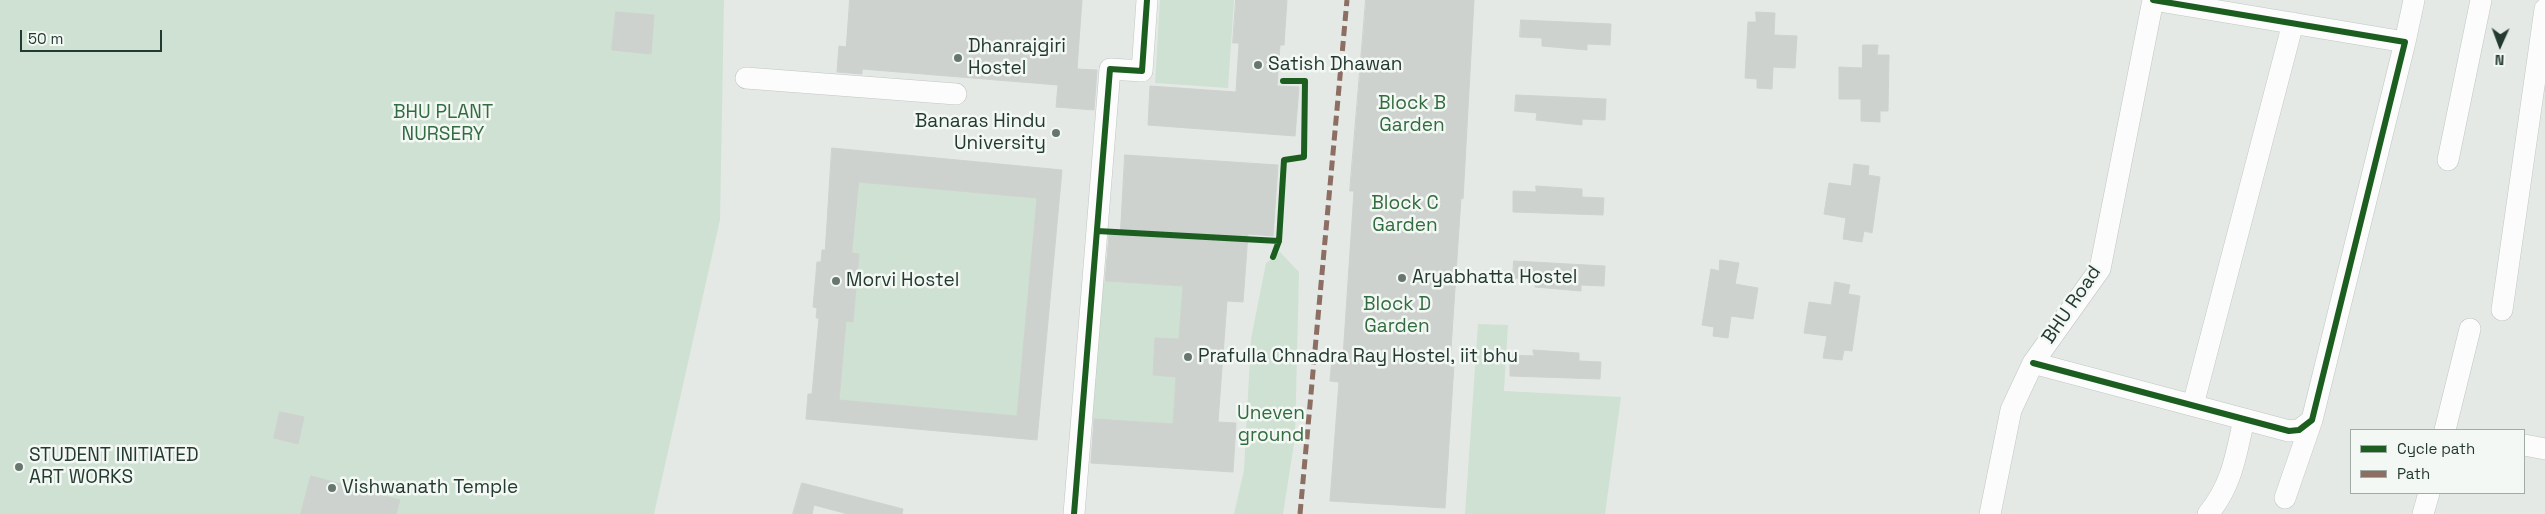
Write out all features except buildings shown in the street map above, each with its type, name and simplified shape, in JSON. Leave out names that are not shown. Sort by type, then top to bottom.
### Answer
[{"type":"street","points":[[1074,514],[1110,69],[1142,72],[1147,0]]},
{"type":"street","points":[[2153,0],[2405,42]]},
{"type":"street","name":"BHU Road","points":[[1990,514],[2011,410],[2033,363],[2100,269],[2153,0]]},
{"type":"street","points":[[2285,498],[2312,420],[2414,0]]},
{"type":"street","points":[[2448,160],[2481,0]]},
{"type":"street","points":[[2502,310],[2541,63],[2545,9]]},
{"type":"street","points":[[2193,405],[2293,23]]},
{"type":"street","points":[[746,78],[956,94]]},
{"type":"street","points":[[2446,429],[2470,329]]},
{"type":"street","points":[[2033,363],[2289,431],[2299,430],[2312,420]]},
{"type":"street","points":[[2208,514],[2222,497],[2228,483],[2244,419]]},
{"type":"street","points":[[2525,445],[2545,449]]},
{"type":"street","points":[[2424,514],[2429,494]]},
{"type":"green space","name":"BHU PLANT NURSERY","points":[[0,0],[724,0],[720,220],[654,514],[0,514]]},
{"type":"green space","points":[[1160,0],[1234,0],[1228,88],[1155,83]]},
{"type":"green space","name":"Morvi Hostel","points":[[859,182],[1037,198],[1017,416],[839,400],[846,321],[853,321],[859,254],[852,253]]},
{"type":"green space","name":"Uneven ground","points":[[1280,252],[1299,272],[1295,437],[1283,514],[1234,514],[1244,470],[1251,339],[1266,263]]},
{"type":"green space","points":[[1098,281],[1183,286],[1179,339],[1155,338],[1153,375],[1176,377],[1173,424],[1087,419]]},
{"type":"green space","points":[[1478,324],[1508,325],[1504,391],[1621,397],[1605,514],[1465,514]]},
{"type":"marked path","points":[[1300,514],[1347,0]]},
{"type":"cycle path","points":[[1074,514],[1110,69],[1142,71],[1147,0]]},
{"type":"cycle path","points":[[2033,363],[2289,431],[2299,430],[2312,420],[2405,42],[2153,0]]},
{"type":"cycle path","points":[[1273,257],[1279,241],[1284,160],[1304,157],[1305,81],[1283,81]]},
{"type":"cycle path","points":[[1097,231],[1279,241]]},
{"type":"place","name":"Dhanrajgiri Hostel","points":[[958,58]]},
{"type":"place","name":"Satish Dhawan","points":[[1258,65]]},
{"type":"place","name":"Banaras Hindu University","points":[[1056,133]]},
{"type":"place","name":"Aryabhatta Hostel","points":[[1402,278]]},
{"type":"place","name":"Morvi Hostel","points":[[836,281]]},
{"type":"place","name":"Prafulla Chnadra Ray Hostel, iit bhu","points":[[1188,357]]},
{"type":"place","name":"STUDENT INITIATED ART WORKS","points":[[19,467]]},
{"type":"place","name":"Vishwanath Temple","points":[[332,488]]},
{"type":"park label","name":"Block B Garden","points":[[1412,115]]},
{"type":"park label","name":"Block C Garden","points":[[1405,215]]},
{"type":"park label","name":"Block D Garden","points":[[1397,316]]}]
